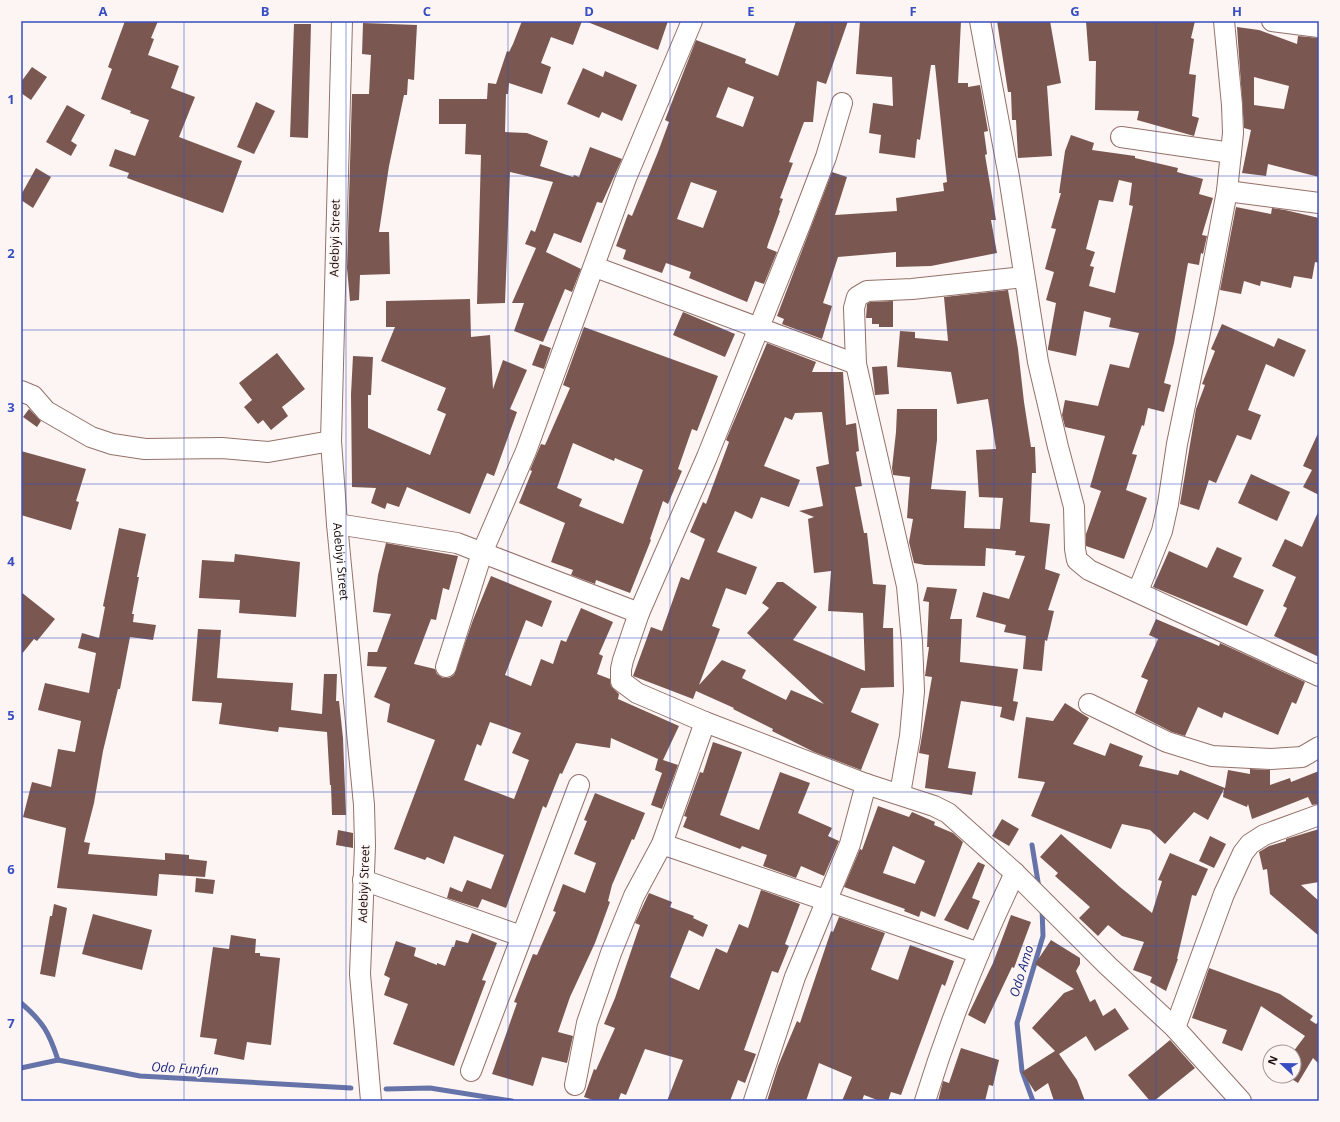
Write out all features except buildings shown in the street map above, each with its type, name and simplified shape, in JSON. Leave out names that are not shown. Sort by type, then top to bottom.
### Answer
[{"type":"street","name":"Adebiyi Street","points":[[342,21],[331,440],[337,524],[364,805],[365,846],[360,974],[371,1101]]},
{"type":"street","points":[[446,667],[482,553],[526,451],[595,267],[626,178],[692,21]]},
{"type":"street","points":[[980,21],[1009,177],[1038,362],[1074,507],[1075,549],[1077,560],[1089,570],[1138,591],[1319,676]]},
{"type":"street","points":[[1138,591],[1162,531],[1168,504],[1177,444],[1227,191],[1233,133],[1232,105],[1224,21]]},
{"type":"street","points":[[1272,21],[1319,27]]},
{"type":"street","points":[[842,103],[823,164],[759,327],[707,456],[640,613],[623,660],[621,681],[637,693],[705,722],[866,784],[900,794],[948,813],[1016,873],[1108,966],[1175,1028],[1241,1101]]},
{"type":"street","points":[[1121,136],[1231,153]]},
{"type":"street","points":[[1227,191],[1319,203]]},
{"type":"street","points":[[595,267],[856,364]]},
{"type":"street","points":[[900,794],[910,736],[914,691],[912,642],[907,586],[856,364],[854,308],[857,297],[867,291],[912,289],[1024,277]]},
{"type":"street","points":[[21,391],[33,396],[46,411],[91,438],[112,444],[145,450],[222,448],[268,452],[331,440]]},
{"type":"street","points":[[337,524],[457,543],[640,613]]},
{"type":"street","points":[[1090,704],[1167,742],[1190,751],[1212,756],[1271,759],[1302,758],[1319,747]]},
{"type":"street","points":[[575,1085],[587,1023],[611,953],[634,896],[662,844],[705,722]]},
{"type":"street","points":[[754,1101],[795,977],[850,844],[866,784]]},
{"type":"street","points":[[471,1071],[579,785]]},
{"type":"street","points":[[1175,1028],[1224,894],[1243,853],[1250,844],[1264,835],[1319,815]]},
{"type":"street","points":[[662,844],[979,953]]},
{"type":"street","points":[[926,1101],[944,1045],[979,953],[1016,873]]},
{"type":"street","points":[[363,880],[521,936]]},
{"type":"waterway","name":"Odo Amo","points":[[1032,845],[1039,888]]},
{"type":"waterway","name":"Odo Amo","points":[[1033,1101],[1022,1071],[1017,1023],[1043,936],[1042,908]]},
{"type":"waterway","points":[[21,1003],[35,1016],[44,1028],[52,1042],[58,1060]]},
{"type":"waterway","name":"Odo Funfun","points":[[21,1068],[58,1060],[140,1076],[351,1088]]},
{"type":"waterway","name":"Odo Funfun","points":[[386,1089],[430,1088],[512,1101]]}]
